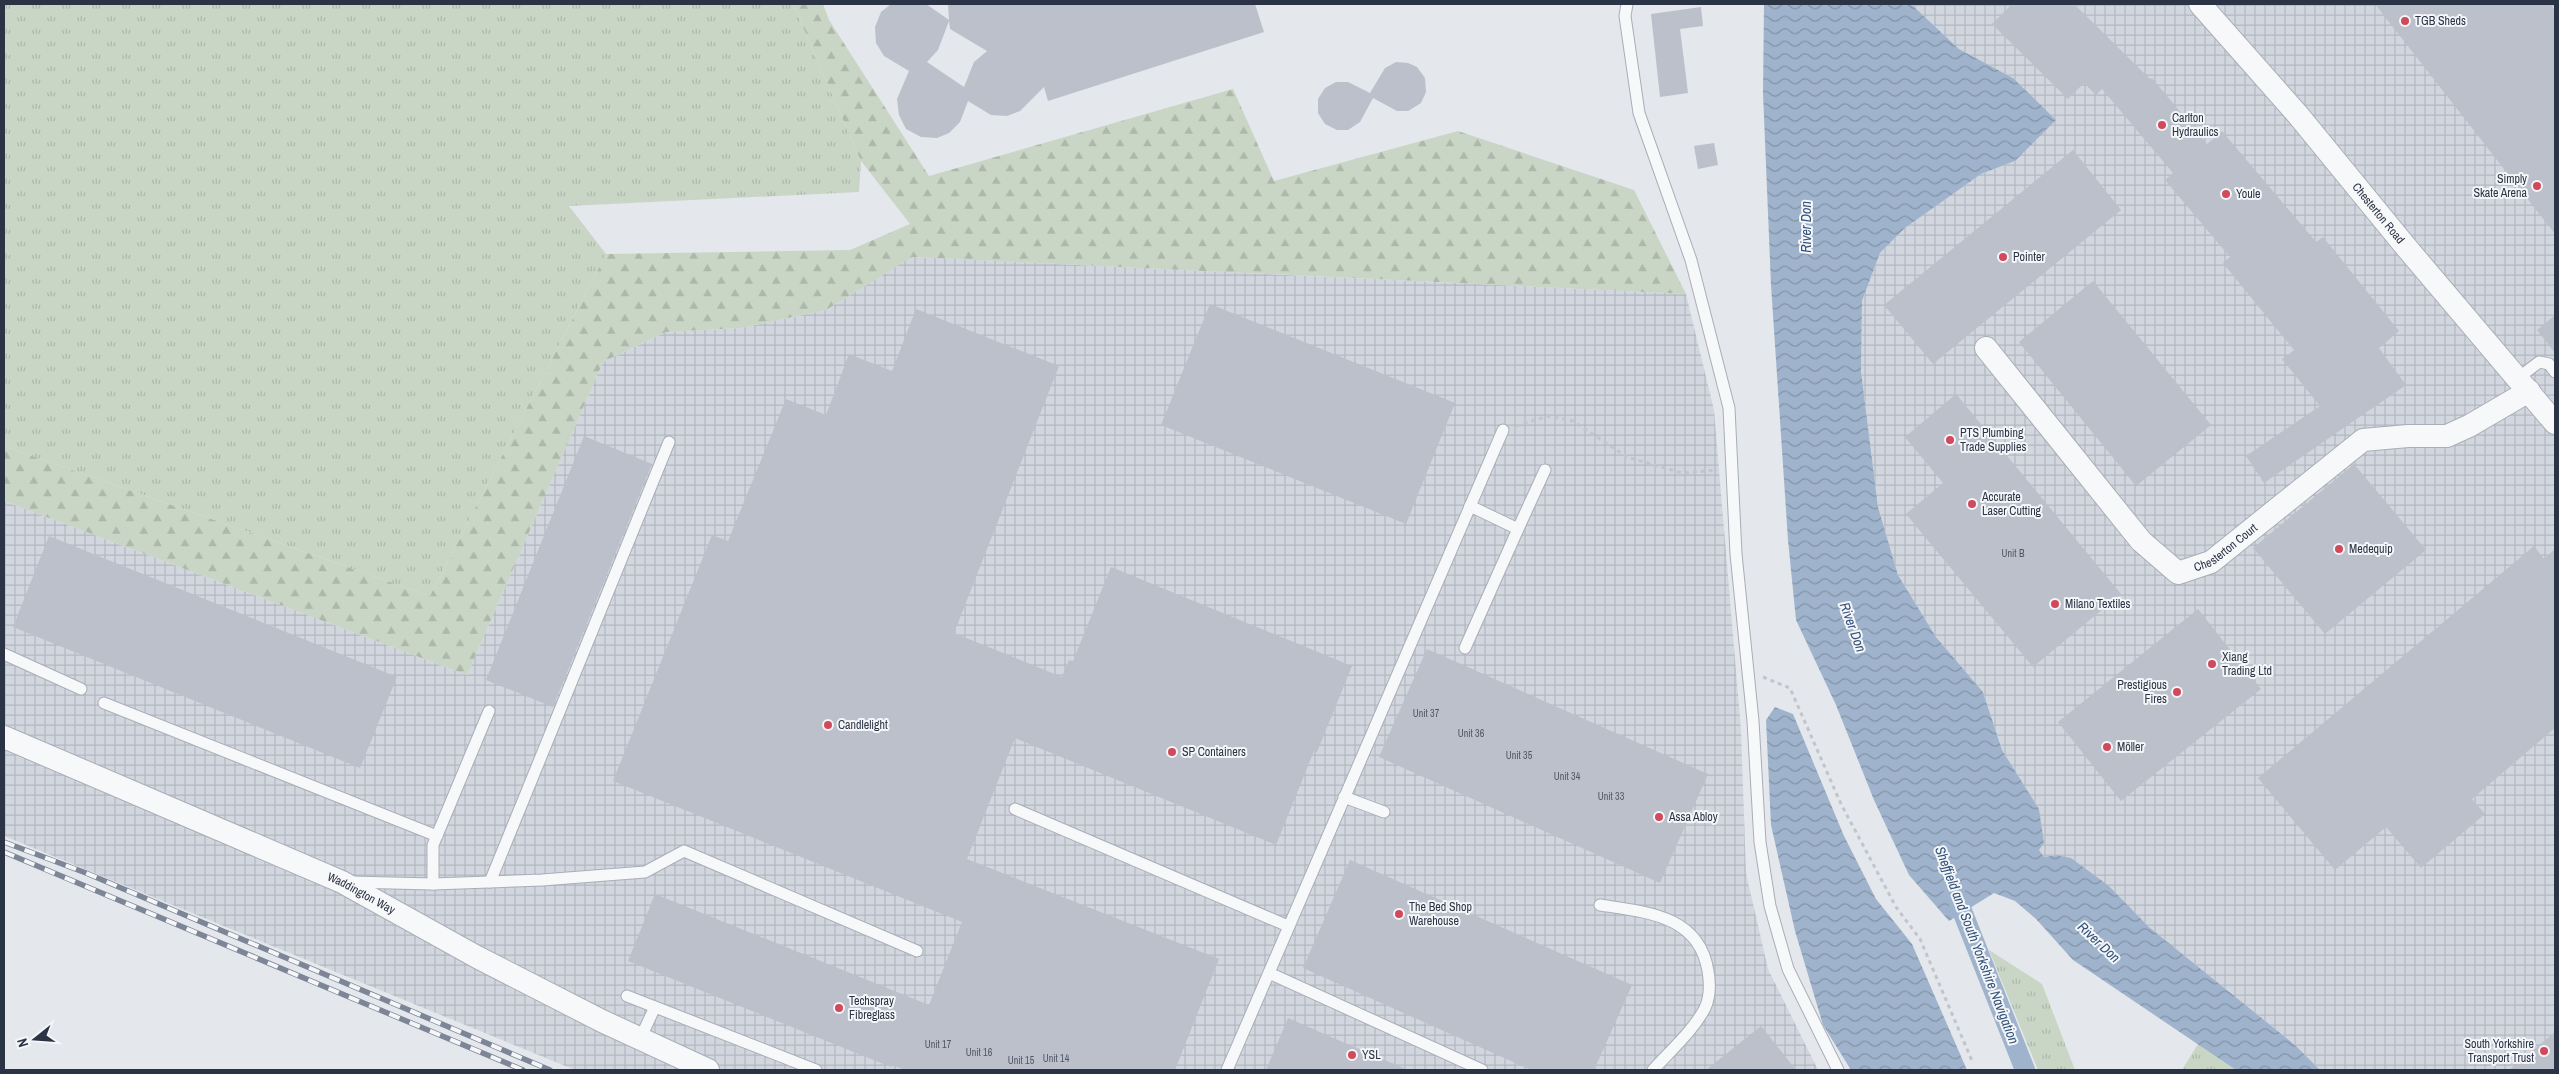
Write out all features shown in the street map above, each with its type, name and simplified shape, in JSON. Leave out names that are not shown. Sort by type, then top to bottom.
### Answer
[{"type":"street","name":"Chesterton Road","points":[[2200,4],[2298,115],[2406,247],[2555,423]]},
{"type":"street","name":"Chesterton Court","points":[[1986,348],[2141,542],[2178,573],[2211,562],[2363,440],[2408,436],[2448,436],[2469,426],[2523,384]]},
{"type":"street","name":"Waddington Way","points":[[4,737],[342,882],[477,957],[640,1039],[708,1070]]},
{"type":"lane","points":[[1627,4],[1625,16],[1639,114],[1691,260],[1729,408],[1736,554],[1748,671],[1760,842],[1770,906],[1788,970],[1838,1070]]},
{"type":"lane","points":[[2523,384],[2538,362],[2549,364],[2555,372]]},
{"type":"lane","points":[[1227,1070],[1503,430]]},
{"type":"lane","points":[[490,882],[670,442]]},
{"type":"lane","points":[[1465,648],[1545,470]]},
{"type":"lane","points":[[1470,506],[1518,529]]},
{"type":"lane","points":[[4,654],[80,689]]},
{"type":"lane","points":[[104,703],[437,836]]},
{"type":"lane","points":[[432,884],[433,845],[489,711]]},
{"type":"lane","points":[[1344,797],[1384,812]]},
{"type":"lane","points":[[1015,809],[1288,926]]},
{"type":"lane","points":[[342,882],[432,884],[542,880],[645,872],[684,851],[917,951]]},
{"type":"lane","points":[[1600,905],[1675,921],[1692,936],[1706,961],[1710,985],[1706,1007],[1696,1023],[1653,1070]]},
{"type":"lane","points":[[1269,973],[1482,1070]]},
{"type":"lane","points":[[627,996],[816,1070]]},
{"type":"lane","points":[[640,1039],[655,1007]]},
{"type":"path","points":[[1503,430],[1548,416],[1573,421],[1627,457],[1682,473],[1732,469]]},
{"type":"path","points":[[1748,671],[1790,688],[1841,804],[1896,907],[1920,939],[1973,1063]]},
{"type":"shaded area","points":[[1911,4],[2555,4],[2555,1070],[2320,1070],[2295,1045],[2149,927],[2109,886],[2056,855],[2044,857],[2039,850],[2039,809],[2002,750],[1983,692],[1936,637],[1898,575],[1878,507],[1861,371],[1862,301],[1880,253],[1905,228],[1981,174],[2015,161],[2013,78],[1959,49]]},
{"type":"shaded area","points":[[911,257],[1686,294],[1714,410],[1741,730],[1746,873],[1768,969],[1818,1070],[575,1070],[4,836],[4,501],[467,675],[603,362],[666,332],[741,328],[826,310]]},
{"type":"green space","points":[[4,4],[793,4],[861,161],[859,192],[569,206],[606,254],[430,596],[4,446]]},
{"type":"green space","points":[[793,4],[823,4],[829,20],[929,176],[1233,89],[1274,181],[1458,131],[1634,190],[1686,294],[912,257],[826,310],[741,328],[666,332],[603,362],[467,675],[4,501],[4,446],[430,596],[606,254],[850,250],[910,224],[861,161]]},
{"type":"green space","points":[[1989,950],[2042,984],[2075,1070],[2038,1070]]},
{"type":"green space","points":[[2198,1044],[2236,1070],[2182,1070]]},
{"type":"water","name":"River Don","points":[[1764,4],[1911,4],[1959,49],[2013,78],[2056,120],[2015,161],[1981,174],[1905,228],[1880,253],[1862,301],[1861,371],[1878,507],[1898,575],[1936,637],[1983,692],[2002,750],[2039,809],[2044,843],[2039,850],[2044,857],[2056,855],[2071,858],[2109,886],[2149,927],[2295,1045],[2320,1070],[2236,1070],[2073,960],[2036,919],[2015,901],[1994,893],[1949,921],[1909,875],[1874,800],[1836,705],[1796,620],[1788,540],[1771,285],[1763,93]]},
{"type":"water","points":[[1775,707],[1793,714],[1844,836],[1876,899],[1912,944],[1967,1070],[1851,1070],[1823,1025],[1795,931],[1771,825],[1766,720]]},
{"type":"building","points":[[891,4],[926,4],[949,20],[948,4],[1255,4],[1264,32],[1048,101],[1044,87],[1020,111],[1007,116],[991,115],[968,101],[960,122],[949,133],[937,138],[921,137],[906,129],[899,115],[897,99],[909,71],[884,56],[876,43],[875,27],[881,12]],"holes":[[[949,21],[950,29],[987,51],[974,62],[964,87],[927,62],[938,50]]]},
{"type":"building","points":[[2012,4],[2074,4],[2150,79],[2152,78],[2207,144],[2222,131],[2316,242],[2323,237],[2399,331],[2379,348],[2406,385],[2264,483],[2246,456],[2320,406],[2282,359],[2294,350],[2223,263],[2230,257],[2165,180],[2173,173],[2102,89],[2096,95],[2084,83],[2068,99],[1992,24]]},
{"type":"building","points":[[2375,4],[2550,4],[2555,10],[2555,234]]},
{"type":"building","points":[[1701,7],[1703,26],[1680,29],[1688,93],[1660,97],[1651,14]]},
{"type":"building","points":[[1396,62],[1408,63],[1417,67],[1425,78],[1426,92],[1421,103],[1408,111],[1397,111],[1373,98],[1360,122],[1348,130],[1337,130],[1325,124],[1318,113],[1318,99],[1325,88],[1336,82],[1348,82],[1370,93],[1385,68]]},
{"type":"building","points":[[1714,143],[1718,165],[1698,169],[1694,146]]},
{"type":"building","name":"Pointer","points":[[2073,150],[2121,210],[1933,364],[1884,305]]},
{"type":"building","points":[[2093,281],[2211,425],[2136,486],[2019,342]]},
{"type":"building","points":[[1210,304],[1455,403],[1406,524],[1161,425]]},
{"type":"building","points":[[916,309],[1059,366],[954,633],[1062,677],[1069,660],[1073,661],[1111,567],[1352,666],[1317,752],[1314,751],[1276,845],[1015,738],[967,859],[1219,959],[1175,1070],[906,1070],[892,1065],[891,1067],[628,961],[655,894],[929,1005],[962,922],[613,781],[712,535],[728,541],[786,399],[826,415],[849,354],[892,371]]},
{"type":"building","points":[[2555,315],[2555,353],[2537,330]]},
{"type":"building","points":[[1956,394],[2121,594],[2033,667],[1906,514],[1943,483],[1905,437]]},
{"type":"building","points":[[584,436],[652,464],[553,707],[486,680]]},
{"type":"building","name":"Medequip","points":[[2354,464],[2426,550],[2325,634],[2253,548]]},
{"type":"building","points":[[49,536],[397,677],[360,768],[13,627]]},
{"type":"building","points":[[2534,546],[2544,559],[2555,549],[2555,728],[2472,799],[2485,814],[2421,868],[2386,827],[2335,870],[2258,778]]},
{"type":"building","points":[[2198,609],[2261,689],[2121,801],[2058,722]]},
{"type":"building","points":[[1427,649],[1708,774],[1660,883],[1379,757]]},
{"type":"building","name":"The Bed Shop Warehouse","points":[[1350,860],[1632,985],[1594,1070],[1531,1070],[1303,968]]},
{"type":"building","points":[[1288,1018],[1338,1040],[1408,1070],[1266,1070]]},
{"type":"building","points":[[1761,1026],[1796,1070],[1706,1070]]},
{"type":"building","name":"South Yorkshire Transport Trust","points":[[2555,1032],[2555,1070],[2509,1070]]},
{"type":"waterway","name":"Sheffield and South Yorkshire Navigation","points":[[1953,888],[2025,1070]]},
{"type":"railway","points":[[4,842],[86,873],[550,1070]]},
{"type":"railway","points":[[4,852],[523,1070]]},
{"type":"place","name":"TGB Sheds","points":[[2405,21]]},
{"type":"place","name":"Carlton Hydraulics","points":[[2162,125]]},
{"type":"place","name":"Simply Skate Arena","points":[[2537,186]]},
{"type":"place","name":"Youle","points":[[2226,194]]},
{"type":"place","name":"Pointer","points":[[2003,257]]},
{"type":"place","name":"PTS Plumbing Trade Supplies","points":[[1950,440]]},
{"type":"place","name":"Accurate Laser Cutting","points":[[1972,504]]},
{"type":"place","name":"Medequip","points":[[2339,549]]},
{"type":"place","name":"Milano Textiles","points":[[2055,604]]},
{"type":"place","name":"Xiang Trading Ltd","points":[[2212,664]]},
{"type":"place","name":"Prestigious Fires","points":[[2177,692]]},
{"type":"place","name":"Candlelight","points":[[828,725]]},
{"type":"place","name":"Möller","points":[[2107,747]]},
{"type":"place","name":"SP Containers","points":[[1172,752]]},
{"type":"place","name":"Assa Abloy","points":[[1659,817]]},
{"type":"place","name":"The Bed Shop Warehouse","points":[[1399,914]]},
{"type":"place","name":"Techspray Fibreglass","points":[[839,1008]]},
{"type":"place","name":"South Yorkshire Transport Trust","points":[[2544,1051]]},
{"type":"place","name":"YSL","points":[[1352,1055]]}]
